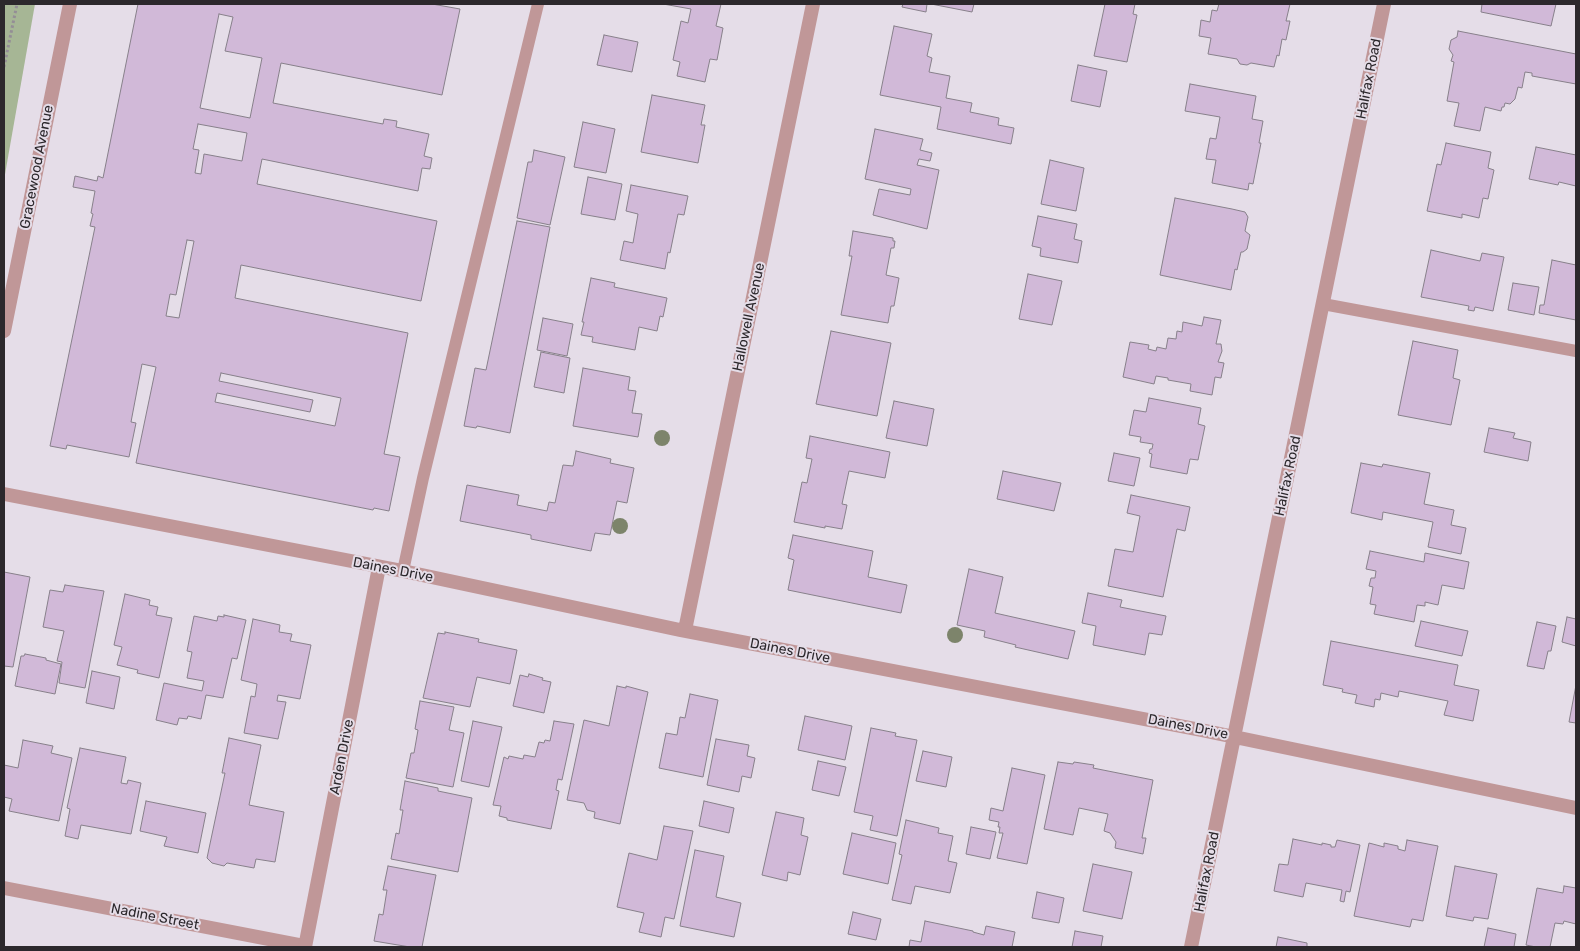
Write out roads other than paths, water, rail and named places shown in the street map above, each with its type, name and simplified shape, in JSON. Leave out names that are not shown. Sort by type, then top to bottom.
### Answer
[{"type":"street","name":"Gracewood Avenue","points":[[4,331],[70,4]]},
{"type":"street","name":"Hallowell Avenue","points":[[685,630],[813,4]]},
{"type":"street","name":"Halifax Road","points":[[1191,947],[1384,4]]},
{"type":"street","name":"Daines Drive","points":[[4,494],[379,567],[685,630],[1234,736],[1576,808]]},
{"type":"street","name":"Arden Drive","points":[[305,946],[379,567]]},
{"type":"street","name":"Nadine Street","points":[[4,888],[305,946]]},
{"type":"lane","points":[[403,572],[426,468],[538,4]]},
{"type":"lane","points":[[1323,304],[1576,351]]}]
